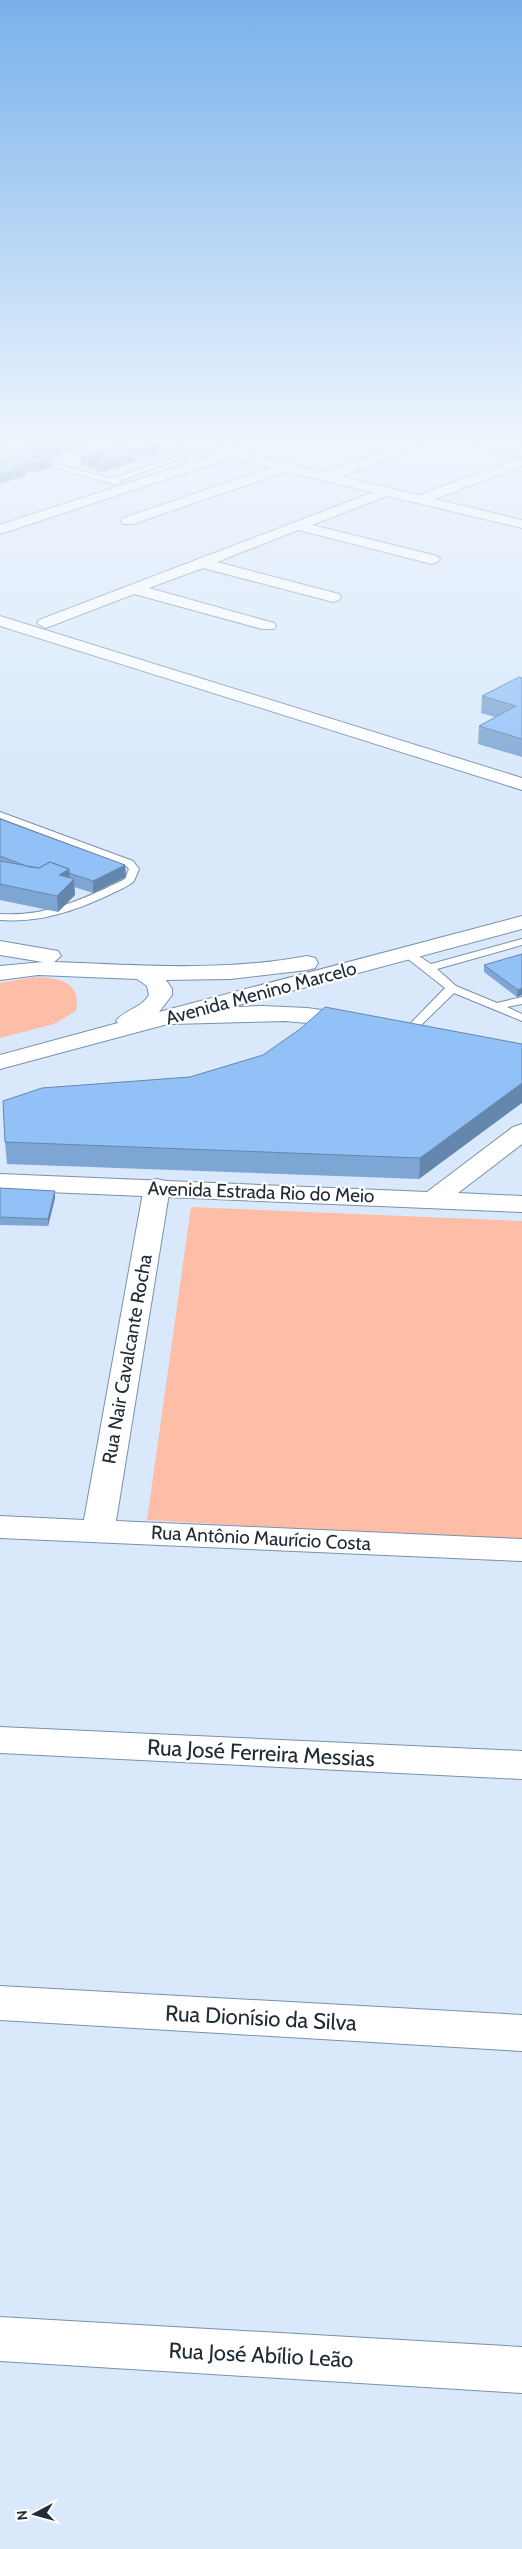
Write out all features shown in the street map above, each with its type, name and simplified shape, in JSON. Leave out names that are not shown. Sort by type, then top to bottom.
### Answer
[{"type":"street","points":[[44,622],[211,560]]},
{"type":"street","points":[[203,563],[333,597]]},
{"type":"street","points":[[133,589],[268,626]]},
{"type":"street","points":[[0,621],[522,784]]},
{"type":"street","name":"Avenida Menino Marcelo","points":[[0,973],[13,970],[46,969],[201,975],[249,973],[281,969],[345,956],[522,910]]},
{"type":"street","name":"Avenida Menino Marcelo","points":[[4,1058],[172,1017],[522,922]]},
{"type":"street","points":[[0,948],[141,972],[155,980],[160,988],[161,996],[149,1009],[106,1034]]},
{"type":"street","points":[[172,1017],[237,1013],[291,1014],[441,1035]]},
{"type":"street","points":[[434,1199],[522,1132]]},
{"type":"street","name":"Avenida Estrada Rio do Meio","points":[[0,1182],[522,1204]]},
{"type":"street","name":"Rua Nair Cavalcante Rocha","points":[[98,1530],[157,1188]]},
{"type":"street","name":"Rua Antônio Maurício Costa","points":[[0,1527],[522,1550]]},
{"type":"street","name":"Rua José Ferreira Messias","points":[[0,1740],[522,1765]]},
{"type":"street","name":"Rua Dionísio da Silva","points":[[0,2003],[522,2033]]},
{"type":"street","name":"Rua José Abílio Leão","points":[[0,2339],[522,2370]]},
{"type":"lane","points":[[0,815],[129,863],[134,869],[129,880],[67,910],[34,917],[0,917]]},
{"type":"lane","points":[[429,968],[522,942]]},
{"type":"lane","points":[[407,953],[429,968],[452,988],[522,1018]]},
{"type":"lane","points":[[392,1027],[452,988]]},
{"type":"lane","points":[[496,1007],[522,1000]]},
{"type":"shaded area","points":[[35,977],[60,980],[72,987],[77,1001],[76,1011],[54,1024],[0,1038],[0,983]]},
{"type":"shaded area","points":[[191,1207],[522,1221],[522,1542],[147,1520]]},
{"type":"building","points":[[519,677],[522,678],[522,739],[479,726],[516,706],[482,696]]},
{"type":"building","points":[[0,819],[125,865],[93,881],[69,873],[69,869],[50,862],[39,868],[29,867],[0,856]]},
{"type":"building","points":[[0,861],[39,868],[50,862],[69,869],[59,875],[74,879],[57,896],[0,884]]},
{"type":"building","points":[[522,954],[522,988],[518,990],[484,965]]},
{"type":"building","points":[[325,1007],[522,1044],[522,1083],[420,1158],[5,1142],[3,1101],[42,1088],[190,1077],[263,1055],[300,1029]]},
{"type":"building","points":[[0,1188],[55,1191],[48,1219],[0,1217]]}]
